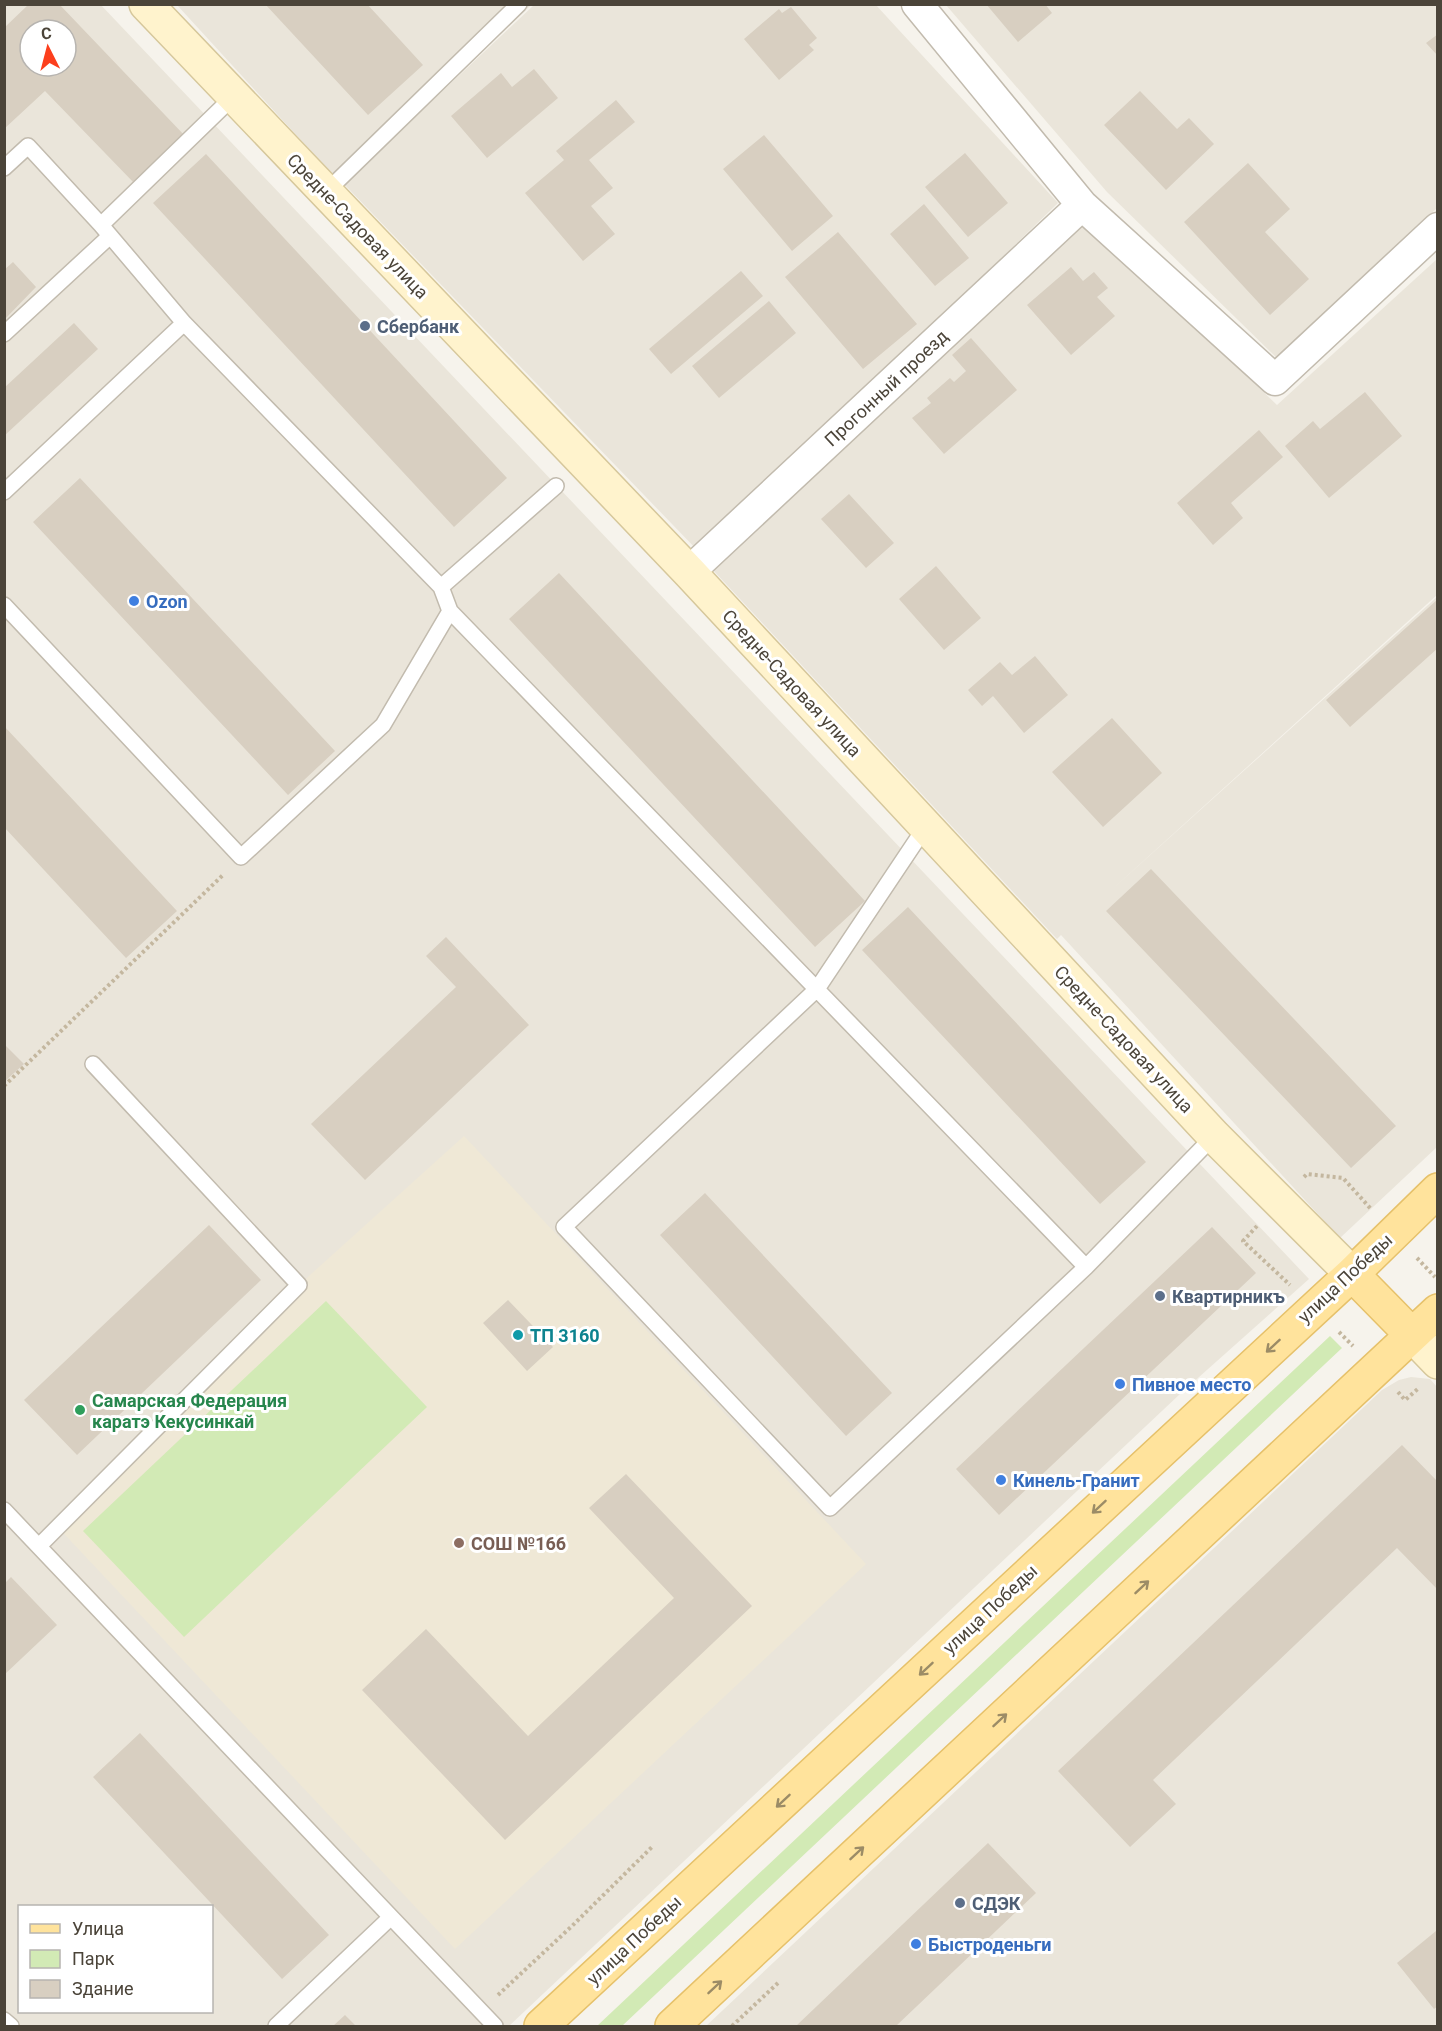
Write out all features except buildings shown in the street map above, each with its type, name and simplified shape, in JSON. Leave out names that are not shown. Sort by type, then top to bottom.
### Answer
[{"type":"main road","name":"улица Победы","points":[[541,2026],[1352,1274],[1437,1191]]},
{"type":"main road","name":"Средне-Садовая улица","points":[[1352,1274],[1412,1335]]},
{"type":"main road","points":[[672,2026],[1437,1311]]},
{"type":"street","name":"Средне-Садовая улица","points":[[146,4],[689,572],[1214,1136],[1352,1274]]},
{"type":"street","points":[[917,4],[1082,205],[1275,380],[1437,228]]},
{"type":"street","name":"Прогонный проезд","points":[[689,572],[1082,205]]},
{"type":"street","name":"Средне-Садовая улица","points":[[1412,1335],[1437,1362]]},
{"type":"lane","points":[[326,192],[519,4]]},
{"type":"lane","points":[[4,334],[234,96]]},
{"type":"lane","points":[[4,168],[28,146],[106,230],[184,323],[441,587],[450,611],[1086,1267]]},
{"type":"lane","points":[[4,492],[184,323]]},
{"type":"lane","points":[[441,587],[556,486]]},
{"type":"lane","points":[[4,605],[241,857],[384,725],[450,611]]},
{"type":"lane","points":[[926,826],[817,989],[564,1227],[831,1508],[1086,1267],[1214,1136]]},
{"type":"lane","points":[[40,1545],[299,1285],[93,1064]]},
{"type":"lane","points":[[4,1510],[40,1545],[495,2026]]},
{"type":"lane","points":[[276,2026],[391,1917]]},
{"type":"lane","points":[[4,2020],[11,2026]]},
{"type":"path","points":[[4,1086],[241,857]]},
{"type":"path","points":[[497,1996],[652,1847]]},
{"type":"path","points":[[732,2026],[779,1982]]},
{"type":"shaded area","points":[[100,4],[1309,1279],[1180,1394],[509,2026],[5,2026],[4,5]]},
{"type":"shaded area","points":[[875,4],[1058,203],[699,552],[344,184],[534,5]]},
{"type":"shaded area","points":[[177,5],[531,5],[342,185]]},
{"type":"shaded area","points":[[946,5],[1437,5],[1437,208],[1279,360],[1107,192]]},
{"type":"shaded area","points":[[1086,220],[1277,405],[1437,259],[1437,595],[1108,893],[1437,597],[1437,1147],[1340,1238],[1061,935],[1057,939],[713,570]]},
{"type":"shaded area","name":"СОШ №166","points":[[464,1136],[866,1564],[455,1949],[52,1521],[299,1285]]},
{"type":"shaded area","points":[[1411,1377],[1430,1379],[1437,1387],[1437,2026],[706,2026],[1382,1390],[1399,1380]]},
{"type":"green space","points":[[326,1301],[427,1407],[184,1637],[83,1531]]},
{"type":"green space","points":[[1330,1336],[1342,1348],[622,2026],[597,2026]]},
{"type":"place","name":"Сбербанк","points":[[365,326]]},
{"type":"place","name":"Ozon","points":[[134,601]]},
{"type":"place","name":"Квартирникъ","points":[[1160,1296]]},
{"type":"place","name":"ТП 3160","points":[[518,1335]]},
{"type":"place","name":"Пивное место","points":[[1120,1384]]},
{"type":"place","name":"Самарская Федерация каратэ Кекусинкай","points":[[80,1410]]},
{"type":"place","name":"Кинель-Гранит","points":[[1001,1480]]},
{"type":"place","name":"СОШ №166","points":[[459,1543]]},
{"type":"place","name":"СДЭК","points":[[960,1903]]},
{"type":"place","name":"Быстроденьги","points":[[916,1944]]}]
